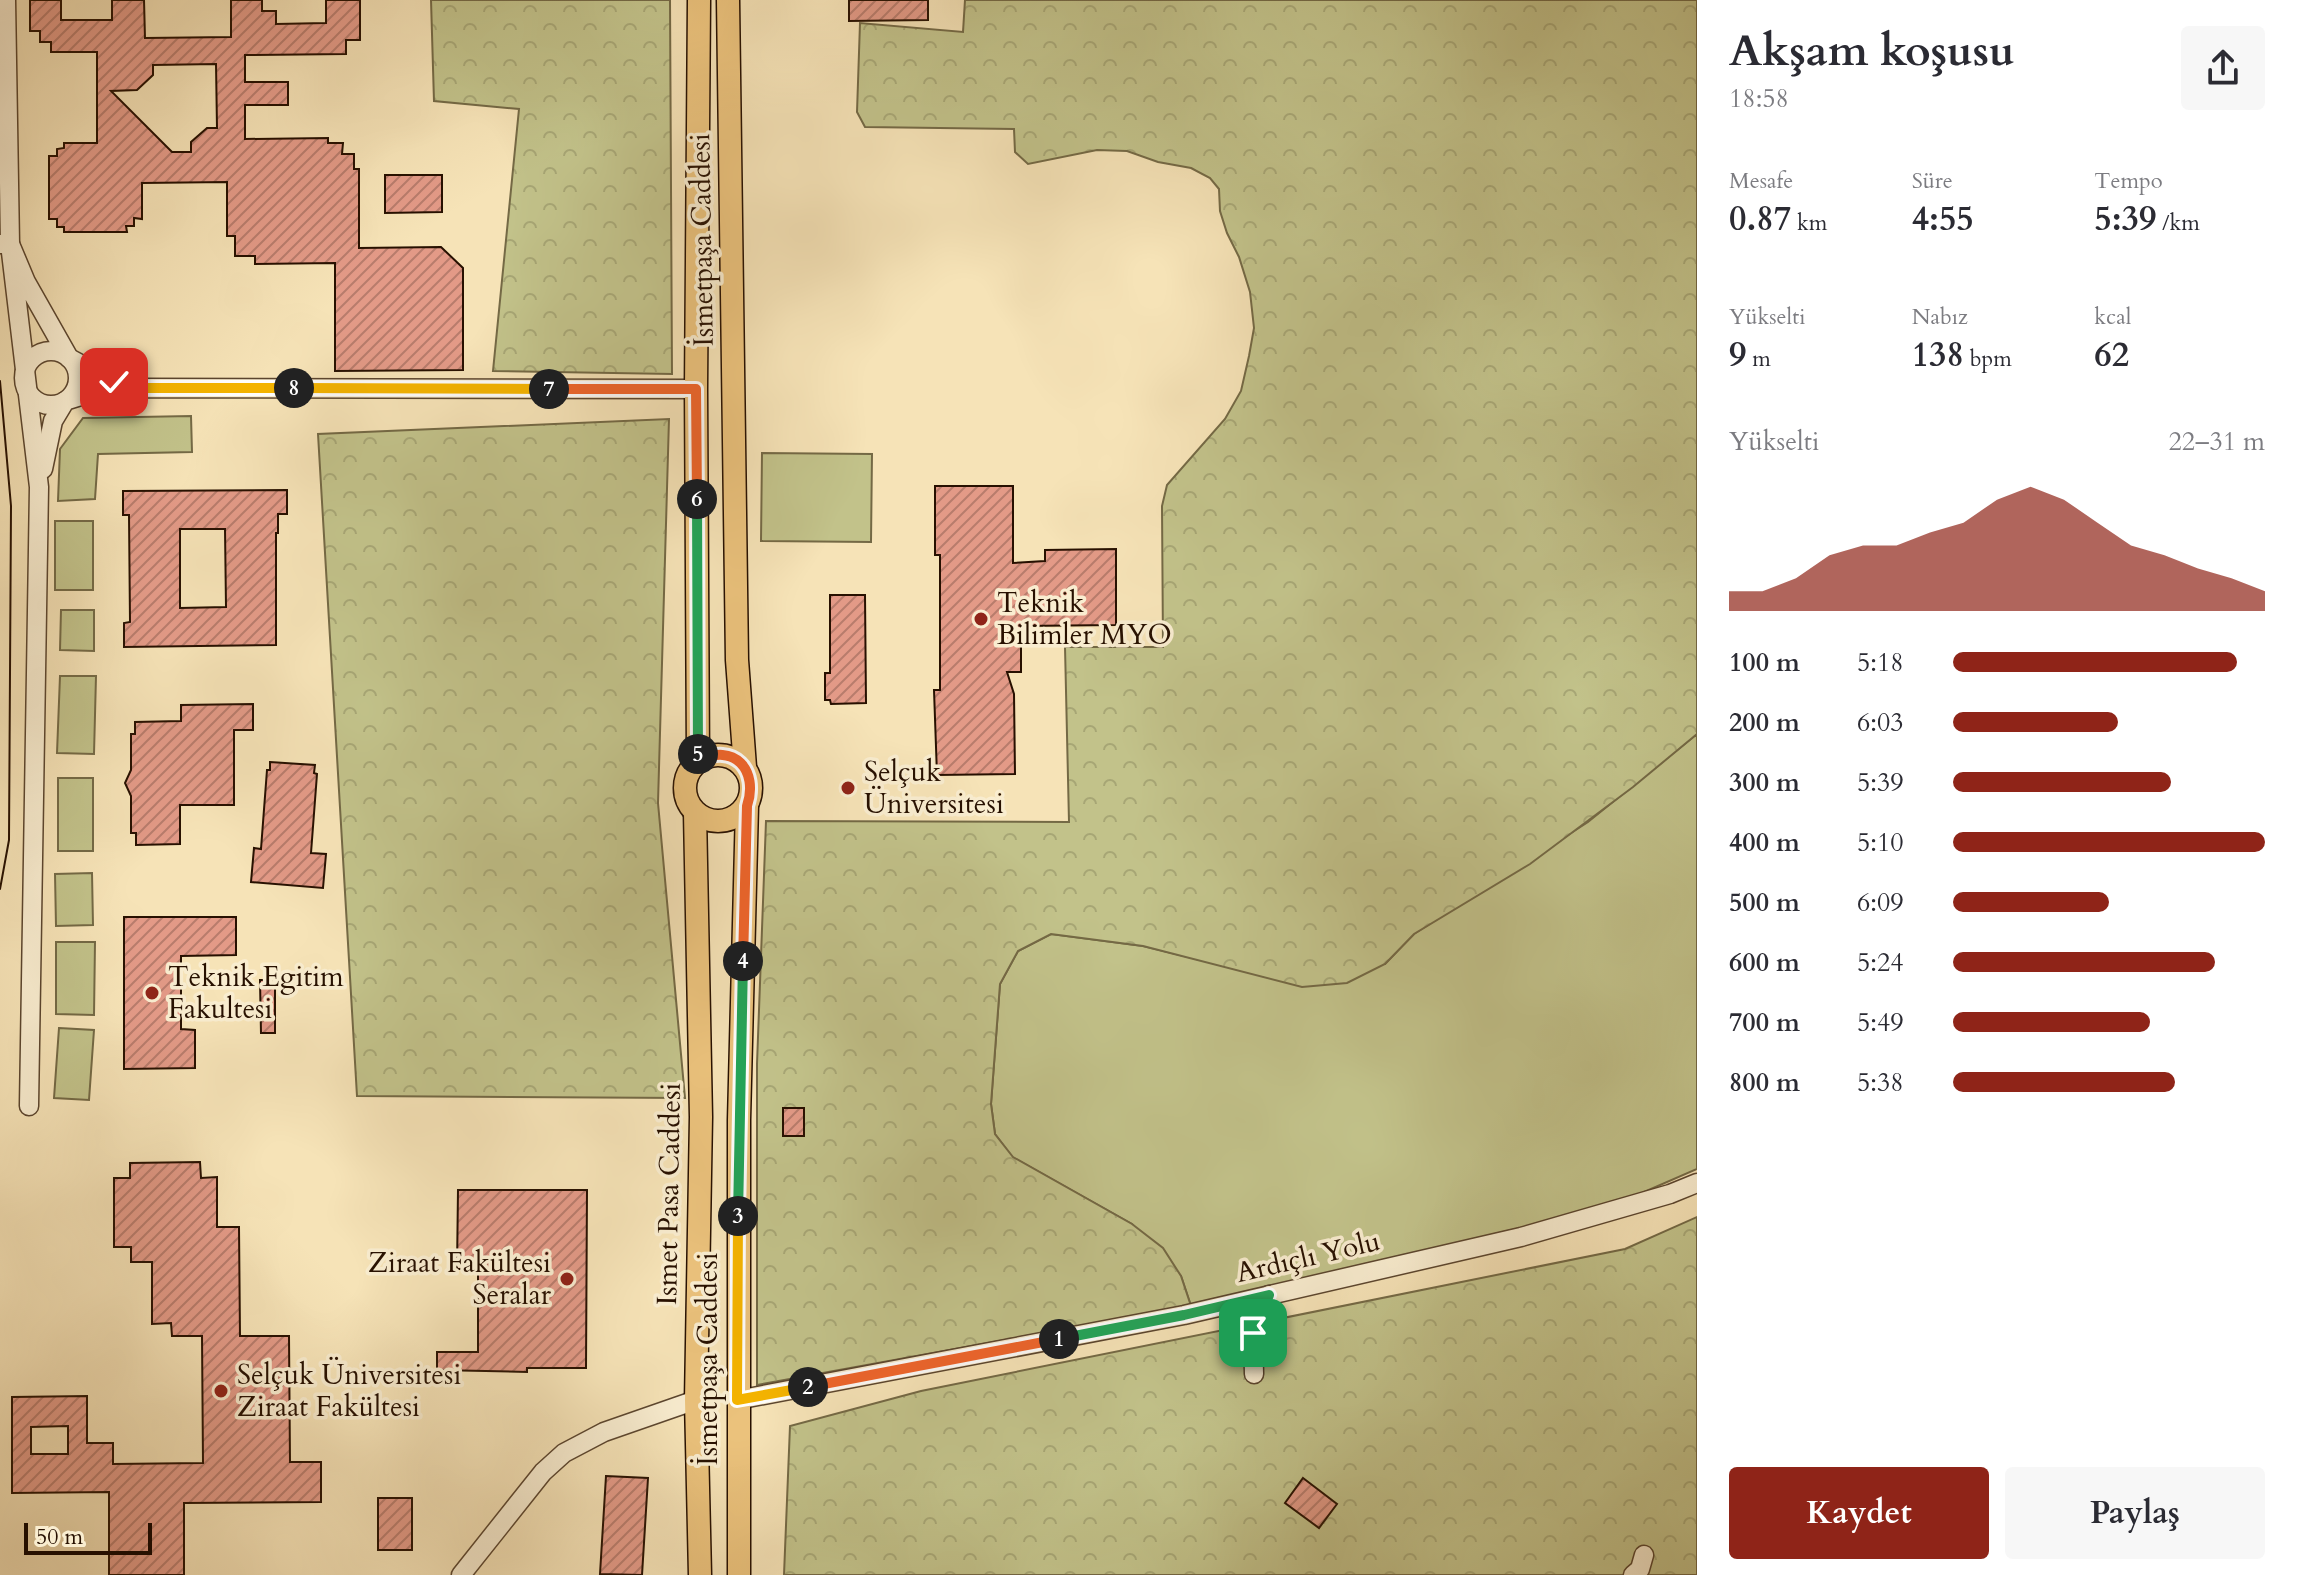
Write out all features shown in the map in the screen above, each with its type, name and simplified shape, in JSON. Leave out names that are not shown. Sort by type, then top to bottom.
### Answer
[{"type":"main road","points":[[698,761],[696,389],[699,0]]},
{"type":"main road","name":"İsmetpaşa Caddesi","points":[[728,0],[737,660],[745,767]]},
{"type":"main road","points":[[727,755],[745,767],[751,778],[752,790],[747,806],[729,820],[717,822],[695,813],[688,804],[685,793],[690,770],[698,761],[707,756],[727,755]]},
{"type":"main road","name":"İsmetpaşa Caddesi","points":[[739,1575],[739,1120],[747,806]]},
{"type":"main road","name":"Ismet Pasa Caddesi","points":[[695,813],[701,1117],[696,1400],[700,1575]]},
{"type":"street","points":[[6,0],[5,244],[39,487],[29,1106]]},
{"type":"street","points":[[5,244],[74,364],[78,380],[76,389],[53,421],[39,487]]},
{"type":"street","points":[[137,388],[114,382],[53,351],[36,356],[29,363],[25,381],[27,389],[39,402],[48,405],[97,391],[137,388],[696,389]]},
{"type":"street","name":"Ardıçlı Yolu","points":[[737,1400],[1184,1315],[1521,1237],[1670,1194],[1697,1183]]},
{"type":"street","points":[[1254,1374],[1253,1333],[1269,1295]]},
{"type":"street","points":[[461,1575],[543,1472],[564,1453],[604,1432],[696,1400]]},
{"type":"street","points":[[1633,1575],[1640,1569],[1644,1555]]},
{"type":"green space","points":[[431,0],[670,0],[672,374],[493,371],[519,109],[434,101]]},
{"type":"green space","points":[[965,0],[1697,0],[1697,734],[1633,787],[1530,864],[1414,934],[1385,964],[1347,983],[1302,987],[1143,946],[1051,934],[1018,951],[1000,984],[991,1104],[995,1134],[1013,1157],[1132,1224],[1163,1248],[1181,1276],[1191,1306],[757,1385],[757,1064],[766,821],[1069,822],[1065,647],[1163,647],[1162,506],[1167,485],[1225,419],[1241,391],[1254,328],[1250,292],[1220,211],[1219,189],[1210,178],[1191,168],[1158,162],[1127,151],[1097,150],[1028,164],[1015,152],[1014,129],[865,127],[857,112],[860,23],[963,32]]},
{"type":"green space","points":[[191,416],[192,452],[98,454],[95,499],[58,501],[60,449],[83,418]]},
{"type":"green space","points":[[669,419],[658,803],[685,1098],[357,1096],[318,434]]},
{"type":"green space","points":[[762,453],[872,454],[871,542],[761,541]]},
{"type":"green space","points":[[55,521],[93,521],[93,590],[55,590]]},
{"type":"green space","points":[[61,610],[94,610],[94,651],[60,650]]},
{"type":"green space","points":[[60,676],[96,676],[94,754],[57,753]]},
{"type":"green space","points":[[1697,734],[1697,1169],[1628,1199],[1575,1215],[1191,1306],[1181,1276],[1132,1224],[1012,1157],[995,1134],[991,1104],[1000,984],[1018,951],[1051,934],[1143,946],[1200,960],[1385,964],[1414,934],[1588,822]]},
{"type":"green space","points":[[58,778],[93,778],[93,851],[58,851]]},
{"type":"green space","points":[[92,873],[93,925],[56,926],[55,874]]},
{"type":"green space","points":[[56,942],[95,942],[94,1015],[56,1014]]},
{"type":"green space","points":[[59,1028],[94,1030],[89,1100],[54,1098]]},
{"type":"green space","points":[[1697,1217],[1697,1575],[784,1575],[790,1426],[921,1391],[1625,1249]]},
{"type":"building","points":[[30,0],[61,0],[61,20],[112,20],[112,0],[144,0],[145,38],[231,37],[231,0],[262,0],[262,11],[276,11],[276,24],[326,23],[326,0],[360,0],[360,40],[346,40],[346,54],[245,55],[245,82],[288,82],[288,105],[245,105],[245,139],[328,138],[328,143],[343,143],[342,154],[354,154],[354,169],[359,169],[359,248],[441,247],[463,268],[463,370],[335,371],[335,263],[255,264],[255,256],[235,256],[235,236],[227,236],[227,182],[142,183],[142,219],[134,218],[134,226],[126,226],[127,232],[64,232],[64,227],[57,227],[57,219],[49,219],[49,156],[57,156],[57,149],[64,148],[64,143],[97,143],[97,52],[51,52],[51,42],[40,42],[40,31],[30,31]],"holes":[[[216,64],[217,128],[207,128],[191,142],[191,152],[172,152],[111,91],[137,90],[153,75],[153,65]]]},
{"type":"building","points":[[849,0],[928,0],[928,20],[849,21]]},
{"type":"building","points":[[385,175],[442,175],[442,212],[385,213]]},
{"type":"building","points":[[935,486],[1013,486],[1013,563],[1045,561],[1045,550],[1116,549],[1116,625],[1021,626],[1021,672],[1007,672],[1014,694],[1015,774],[937,775],[934,690],[940,690],[940,555],[935,555]]},
{"type":"building","points":[[287,490],[287,514],[278,514],[276,533],[276,645],[124,647],[124,623],[130,622],[129,515],[123,515],[123,491]],"holes":[[[180,529],[225,529],[226,607],[180,608]]]},
{"type":"building","points":[[830,595],[865,595],[866,703],[831,704],[830,700],[825,700],[825,673],[830,673]]},
{"type":"building","points":[[253,704],[253,730],[234,730],[234,805],[180,805],[180,844],[136,845],[136,833],[131,833],[131,796],[125,783],[131,770],[131,734],[135,734],[135,722],[181,721],[181,705]]},
{"type":"building","points":[[270,762],[315,765],[314,773],[317,774],[311,853],[326,854],[323,888],[251,882],[254,848],[261,849]]},
{"type":"building","name":"Teknik Egitim Fakultesi","points":[[124,917],[236,917],[236,955],[181,956],[181,1029],[195,1030],[195,1068],[124,1069]]},
{"type":"building","name":"Teknik Egitim Fakultesi","points":[[260,980],[275,980],[275,1033],[261,1033]]},
{"type":"building","points":[[783,1108],[804,1108],[804,1136],[783,1136]]},
{"type":"building","points":[[200,1162],[201,1178],[217,1177],[217,1227],[239,1227],[240,1336],[289,1336],[290,1462],[321,1462],[321,1502],[184,1503],[184,1575],[109,1575],[109,1492],[12,1493],[12,1397],[87,1396],[87,1443],[113,1443],[113,1464],[203,1463],[202,1336],[172,1336],[171,1323],[152,1324],[152,1262],[131,1262],[131,1247],[114,1247],[114,1178],[130,1178],[130,1163]],"holes":[[[68,1426],[68,1454],[31,1454],[31,1427]]]},
{"type":"building","points":[[458,1190],[587,1190],[586,1368],[527,1368],[527,1372],[437,1370],[437,1352],[478,1352],[478,1269],[457,1269]]},
{"type":"building","points":[[606,1476],[648,1478],[642,1575],[600,1574]]},
{"type":"building","points":[[1303,1478],[1337,1504],[1319,1528],[1285,1503]]},
{"type":"building","points":[[378,1498],[412,1498],[412,1550],[378,1550]]},
{"type":"tram line","points":[[0,381],[11,506],[9,840],[0,889]]},
{"type":"place","name":"Teknik Bilimler MYO","points":[[981,619]]},
{"type":"place","name":"Selçuk Üniversitesi","points":[[848,788]]},
{"type":"place","name":"Teknik Egitim Fakultesi","points":[[152,993]]},
{"type":"place","name":"Ziraat Fakültesi Seralar","points":[[567,1279]]},
{"type":"place","name":"Selçuk Üniversitesi Ziraat Fakültesi","points":[[221,1391]]},
{"type":"route","points":[[114,382],[137,388],[696,389],[698,761],[717,754],[737,760],[751,778],[752,790],[747,806],[739,1120],[737,1400],[1184,1315],[1269,1295],[1253,1333]]}]
